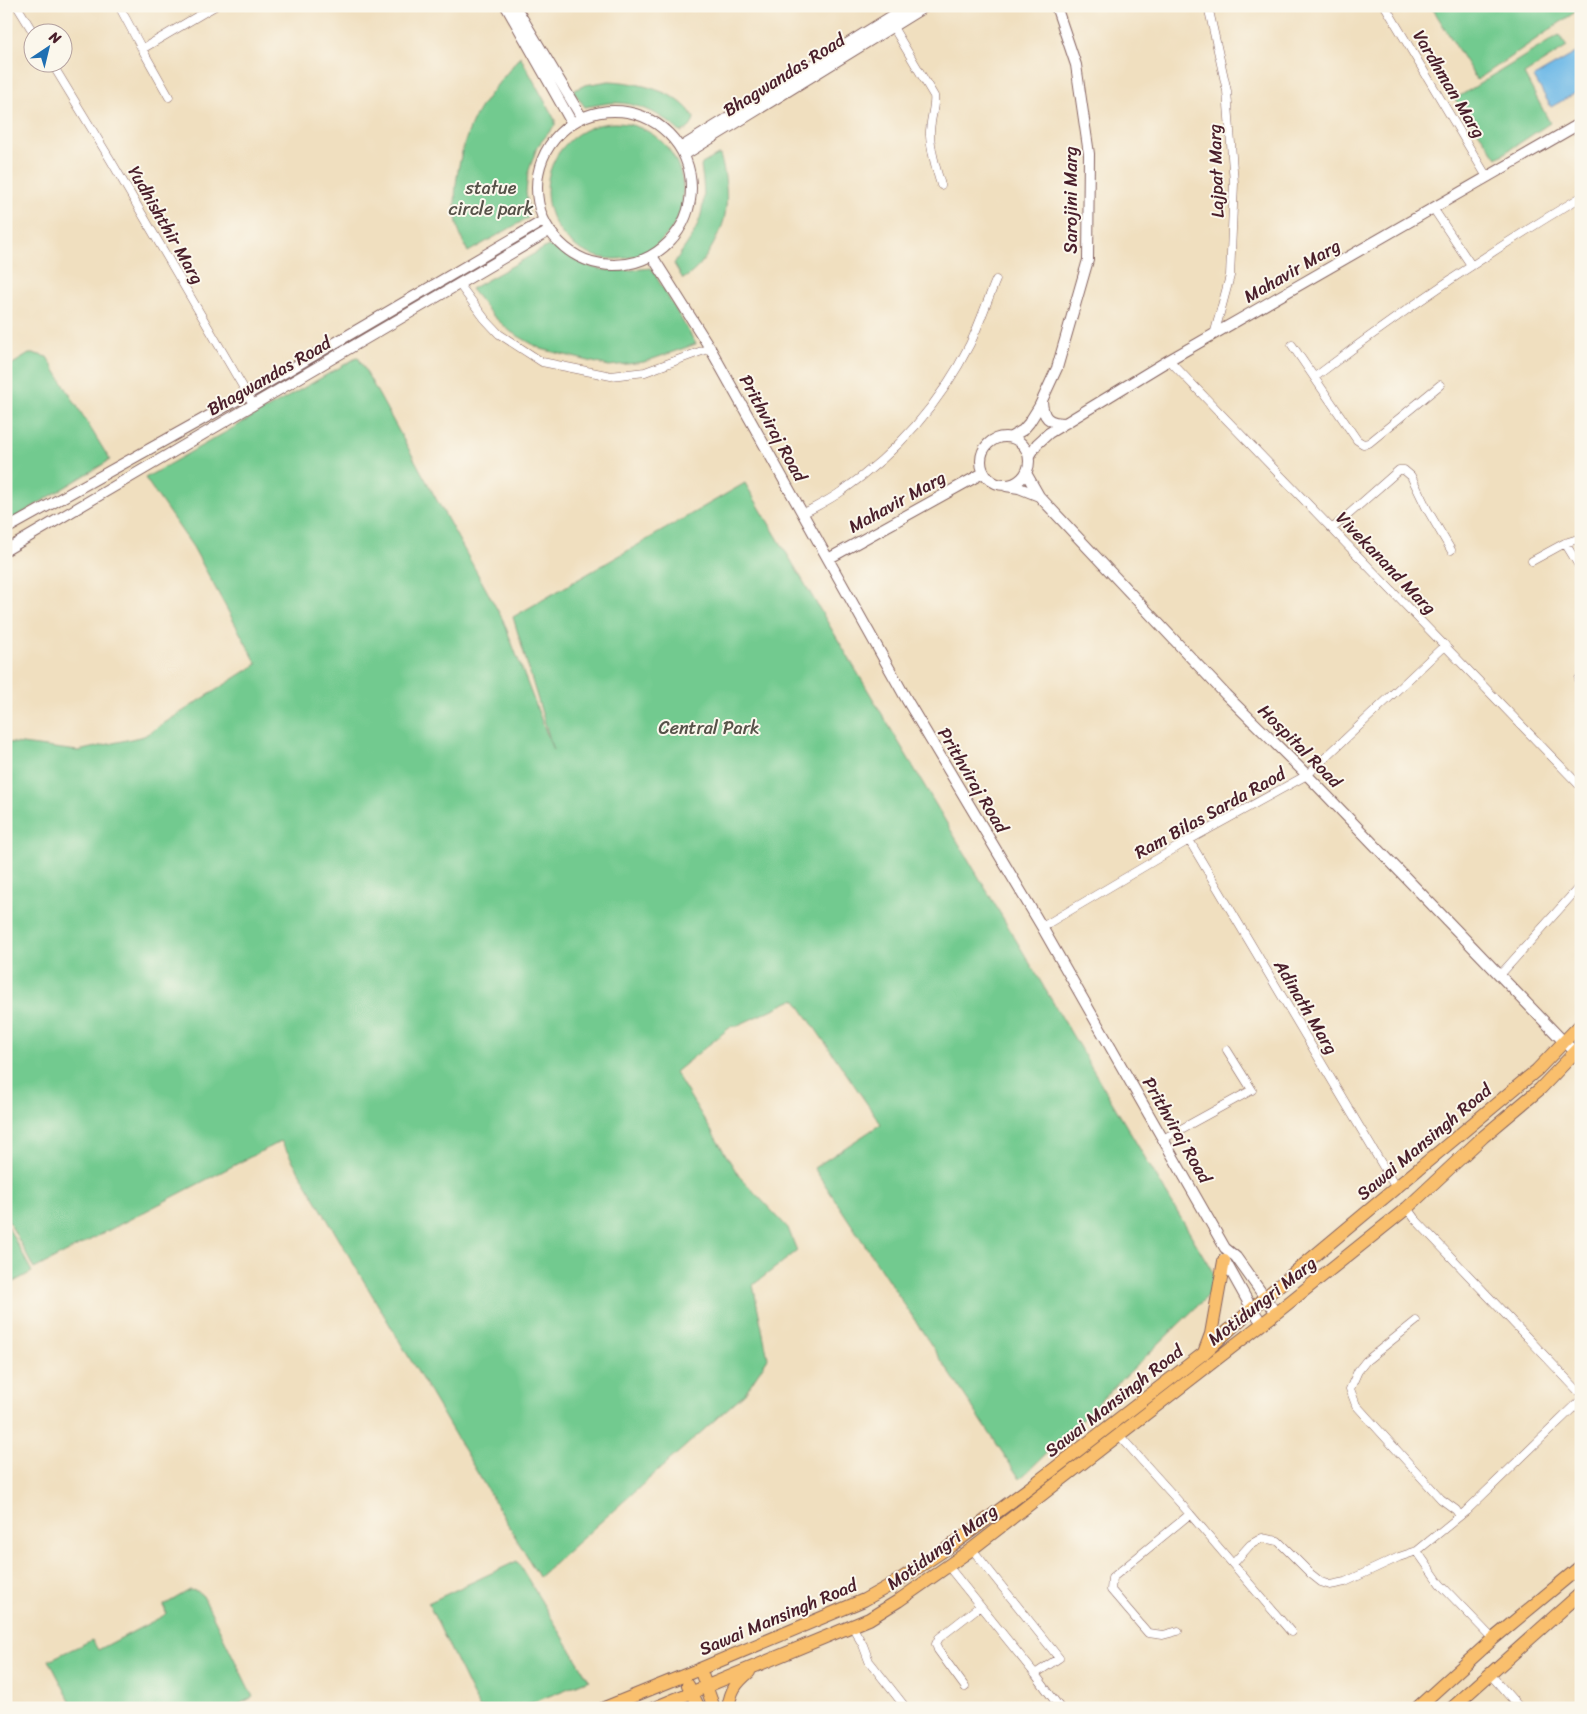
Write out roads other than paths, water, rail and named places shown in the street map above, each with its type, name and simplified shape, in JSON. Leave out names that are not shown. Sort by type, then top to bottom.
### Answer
[{"type":"main road","name":"Sawai Mansingh Road","points":[[604,1708],[864,1600],[896,1582],[952,1544],[1028,1489],[1204,1353],[1264,1298],[1537,1070],[1581,1024]]},
{"type":"main road","name":"Motidungri Marg","points":[[654,1708],[869,1619],[972,1549],[1276,1313],[1407,1208],[1484,1137],[1540,1089],[1578,1049]]},
{"type":"main road","points":[[1204,1353],[1211,1334],[1225,1254]]},
{"type":"main road","points":[[1417,1708],[1493,1639],[1581,1566]]},
{"type":"main road","points":[[1452,1708],[1581,1593]]},
{"type":"main road","points":[[728,1708],[730,1693],[740,1680],[758,1664]]},
{"type":"main road","points":[[700,1669],[714,1708]]},
{"type":"main road","points":[[684,1676],[699,1708]]},
{"type":"street","points":[[17,6],[27,22]]},
{"type":"street","points":[[119,6],[169,97]]},
{"type":"street","points":[[142,50],[215,6]]},
{"type":"street","points":[[506,6],[577,120]]},
{"type":"street","points":[[515,6],[577,120]]},
{"type":"street","name":"Bhagwandas Road","points":[[682,152],[908,6]]},
{"type":"street","name":"Bhagwandas Road","points":[[682,152],[926,6]]},
{"type":"street","name":"Sarojini Marg","points":[[1011,437],[1023,430],[1029,423],[1057,368],[1088,260],[1089,154],[1076,64],[1056,6]]},
{"type":"street","name":"Lajpat Marg","points":[[1208,6],[1227,91],[1234,183],[1230,276],[1214,335]]},
{"type":"street","name":"Vardhman Marg","points":[[1385,6],[1487,177]]},
{"type":"street","points":[[893,27],[934,96],[930,134],[941,185]]},
{"type":"street","name":"Yudhishthir Marg","points":[[57,72],[110,158],[254,404]]},
{"type":"street","points":[[612,111],[628,112],[644,117],[658,125],[670,135],[682,152],[689,171],[691,187],[687,212],[676,234],[665,247],[652,256],[628,265],[596,264],[578,257],[567,250],[549,231],[543,221],[538,206],[536,190],[540,166],[549,145],[560,133],[577,120],[597,113],[612,111]]},
{"type":"street","name":"Mahavir Marg","points":[[1029,457],[1037,444],[1049,433],[1169,360],[1581,123]]},
{"type":"street","points":[[1315,377],[1471,265],[1581,197]]},
{"type":"street","points":[[1433,208],[1471,265]]},
{"type":"street","name":"Bhagwandas Road","points":[[6,529],[248,394],[543,221]]},
{"type":"street","name":"Bhagwandas Road","points":[[6,550],[549,231]]},
{"type":"street","name":"Prithviraj Road","points":[[652,256],[710,348],[908,702],[1042,927],[1163,1138],[1225,1254],[1236,1257],[1276,1313]]},
{"type":"street","points":[[802,514],[841,492],[882,461],[916,426],[945,387],[970,343],[996,280]]},
{"type":"street","points":[[459,284],[485,319],[499,334],[542,362],[611,376],[645,372],[710,348]]},
{"type":"street","points":[[1292,345],[1357,440],[1363,444],[1368,443],[1440,386]]},
{"type":"street","name":"Vivekanand Marg","points":[[1169,360],[1581,787]]},
{"type":"street","points":[[1042,400],[1043,412],[1047,418],[1055,423],[1066,423]]},
{"type":"street","points":[[1002,436],[1011,437],[1023,444],[1029,457],[1029,465],[1021,480],[1006,486],[993,482],[983,473],[980,457],[983,449],[995,438],[1002,436]]},
{"type":"street","points":[[1332,529],[1399,470],[1404,470],[1411,476],[1427,509],[1451,550]]},
{"type":"street","name":"Mahavir Marg","points":[[828,559],[983,473]]},
{"type":"street","points":[[1026,473],[1039,496]]},
{"type":"street","name":"Hospital Road","points":[[1006,486],[1019,488],[1039,496],[1226,695],[1564,1042],[1578,1049]]},
{"type":"street","points":[[1532,561],[1565,543],[1581,538]]},
{"type":"street","points":[[1565,543],[1581,569]]},
{"type":"street","name":"Ram Bilas Sarda Raod","points":[[1042,927],[1189,840],[1306,775],[1445,646]]},
{"type":"street","name":"Adinath Marg","points":[[1189,840],[1396,1188]]},
{"type":"street","points":[[1500,975],[1581,885]]},
{"type":"street","points":[[1163,1138],[1252,1090],[1227,1050]]},
{"type":"street","points":[[1407,1208],[1415,1220],[1581,1394]]},
{"type":"street","points":[[1225,1254],[1252,1309],[1262,1323]]},
{"type":"street","points":[[1416,1321],[1366,1361],[1350,1389],[1356,1405],[1441,1498],[1456,1510],[1460,1516]]},
{"type":"street","points":[[1233,1564],[1250,1545],[1262,1538],[1278,1541],[1311,1574],[1321,1582],[1330,1585],[1345,1582],[1399,1557],[1417,1552],[1460,1516],[1581,1400]]},
{"type":"street","points":[[1119,1435],[1190,1514],[1291,1632]]},
{"type":"street","points":[[1178,1630],[1163,1635],[1148,1633],[1111,1590],[1112,1578],[1190,1514]]},
{"type":"street","points":[[972,1549],[1059,1658],[1035,1674]]},
{"type":"street","points":[[1417,1552],[1440,1584],[1493,1639]]},
{"type":"street","points":[[948,1566],[1060,1708]]},
{"type":"street","points":[[965,1687],[938,1650],[936,1644],[940,1638],[980,1606]]},
{"type":"street","points":[[852,1626],[869,1662],[906,1708]]},
{"type":"street","points":[[1490,1674],[1511,1704],[1520,1708]]},
{"type":"water","points":[[1581,50],[1581,90],[1551,107],[1534,77]]},
{"type":"park label","name":"statue circle park","points":[[491,198]]},
{"type":"park label","name":"Central Park","points":[[709,728]]}]
